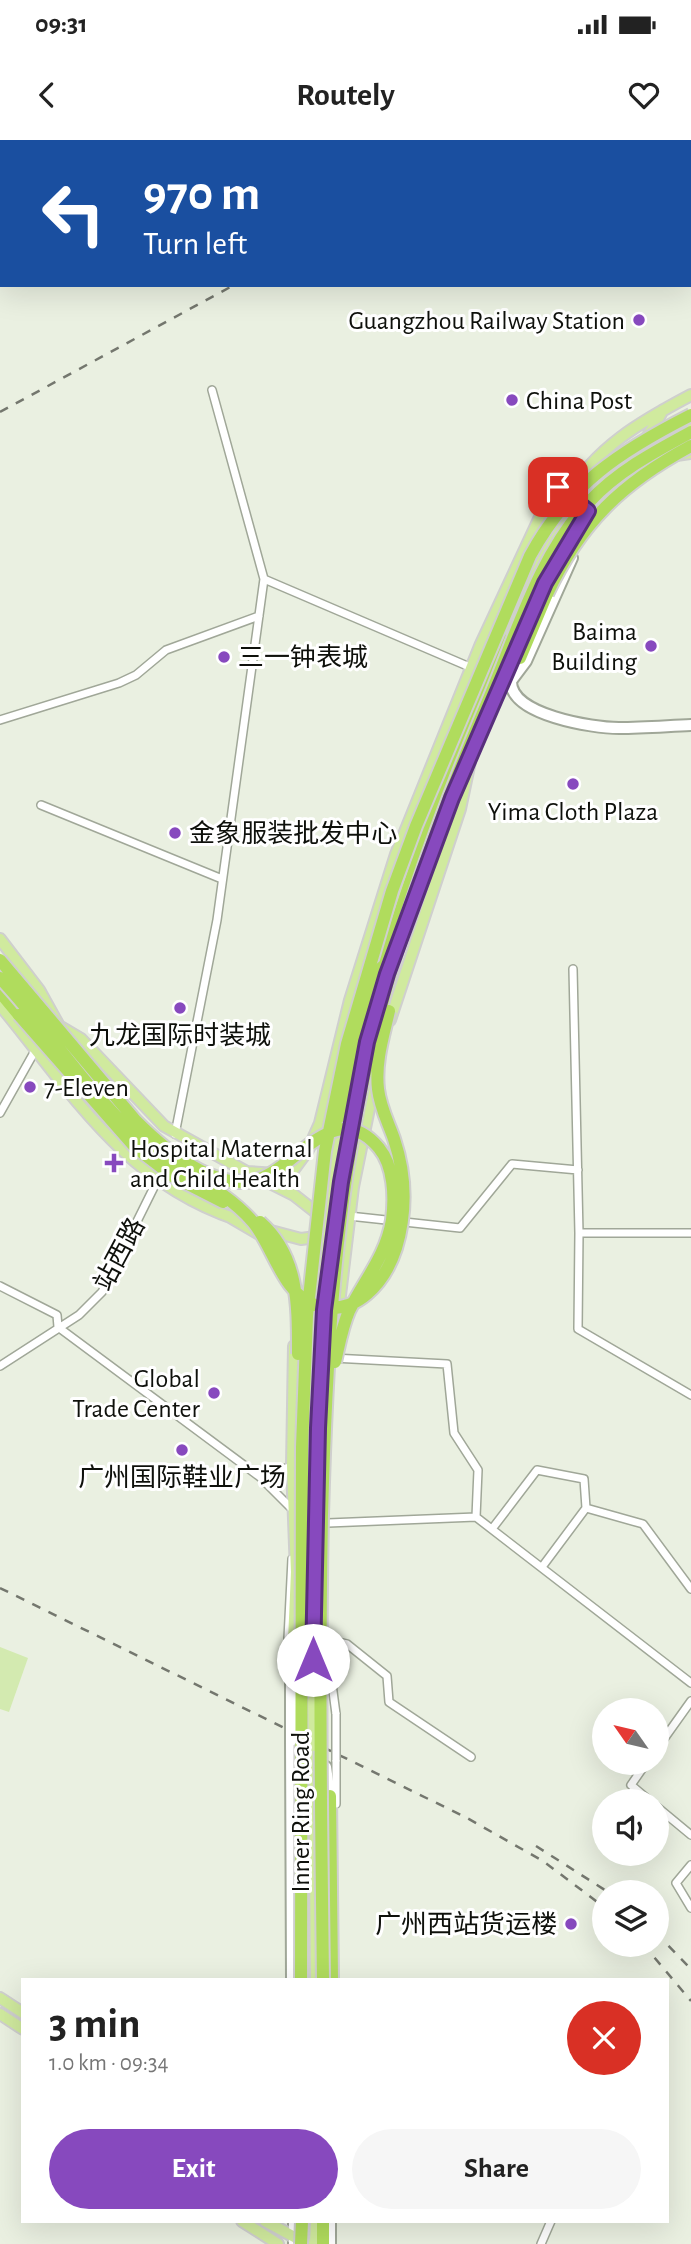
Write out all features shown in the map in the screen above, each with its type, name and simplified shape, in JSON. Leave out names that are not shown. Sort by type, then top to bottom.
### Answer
[{"type":"highway","name":"Inner Ring Road","points":[[304,1978],[300,1566],[307,1316],[338,1080],[392,891],[416,826],[524,568],[555,515],[593,475],[628,449],[691,416]]},
{"type":"highway","name":"Inner Ring Road","points":[[327,1978],[321,1587],[326,1412],[338,1245],[368,1061],[422,870],[447,797],[488,709],[548,560],[567,528],[589,501],[622,473],[691,432]]},
{"type":"highway","points":[[520,658],[547,594],[572,546],[597,514],[634,481],[691,446]]},
{"type":"highway","points":[[321,1217],[342,1104],[365,1020],[413,869],[466,750],[503,640]]},
{"type":"highway","points":[[0,980],[132,1132],[167,1161],[226,1196],[248,1217],[300,1296],[314,1305],[335,1307],[364,1298],[377,1285],[392,1259],[404,1209],[402,1171],[378,1087],[381,1044],[412,926],[488,709]]},
{"type":"highway","name":"Inner Ring Road","points":[[0,956],[136,1121],[189,1163],[223,1179],[243,1182],[260,1180],[279,1170],[324,1133],[353,1132],[375,1143],[387,1161],[392,1187],[392,1217],[382,1255],[345,1322],[326,1412]]},
{"type":"highway","points":[[0,992],[135,1147],[187,1185],[258,1220],[284,1249],[296,1301],[300,1566]]},
{"type":"highway","points":[[327,1978],[331,1867],[330,1796]]},
{"type":"highway","points":[[300,2242],[315,2223]]},
{"type":"highway","points":[[316,2223],[325,2243]]},
{"type":"main road","points":[[247,1172],[286,1173],[302,1161],[320,1123],[350,1000],[396,854],[529,536],[558,487],[587,467],[620,436],[686,398]]},
{"type":"main road","points":[[686,398],[691,416]]},
{"type":"main road","points":[[662,435],[686,398]]},
{"type":"main road","points":[[643,445],[663,410]]},
{"type":"main road","points":[[572,498],[643,445],[691,424]]},
{"type":"main road","points":[[292,1978],[291,1681],[309,1460],[311,1396],[318,1330],[338,1202],[372,1025],[452,798],[466,750],[488,709],[552,567],[588,511],[628,470],[667,449],[691,446]]},
{"type":"main road","points":[[614,486],[652,462],[691,453]]},
{"type":"main road","points":[[320,1725],[310,1696],[318,1330],[323,1236],[321,1217],[341,1109],[366,1005],[419,837],[541,549],[587,467]]},
{"type":"main road","points":[[558,487],[588,511]]},
{"type":"main road","points":[[488,709],[526,661],[600,499]]},
{"type":"main road","points":[[520,658],[511,681],[512,691],[521,702],[578,723],[618,728],[691,724]]},
{"type":"main road","points":[[304,1978],[305,1768],[318,1746],[326,1701],[333,1358],[347,1230],[366,1114],[387,1030],[460,809],[466,750]]},
{"type":"main road","points":[[401,937],[415,941]]},
{"type":"main road","points":[[0,939],[39,990],[59,1026]]},
{"type":"main road","points":[[0,956],[59,1026],[81,1038],[150,1115],[175,1133],[294,1195],[334,1228],[347,1230]]},
{"type":"main road","points":[[0,980],[31,1018],[19,1028]]},
{"type":"main road","points":[[350,1000],[366,1005]]},
{"type":"main road","points":[[0,1005],[110,1140],[157,1181],[230,1217],[278,1246],[290,1259],[293,1273],[294,1511],[301,1552],[310,1696],[330,1796]]},
{"type":"main road","points":[[372,1025],[387,1030]]},
{"type":"main road","points":[[338,1202],[350,1210]]},
{"type":"main road","points":[[230,1217],[293,1238],[312,1240],[334,1228]]},
{"type":"main road","points":[[294,1366],[318,1330]]},
{"type":"main road","points":[[294,1366],[311,1396]]},
{"type":"main road","points":[[292,1664],[304,1628]]},
{"type":"main road","points":[[316,1978],[318,1746],[326,1701]]},
{"type":"main road","points":[[326,1767],[327,1978]]},
{"type":"main road","points":[[0,1998],[21,2012]]},
{"type":"main road","points":[[0,2014],[21,2028]]},
{"type":"main road","points":[[245,2223],[278,2244]]},
{"type":"main road","points":[[268,2223],[300,2242]]},
{"type":"main road","points":[[295,2223],[300,2242]]},
{"type":"street","points":[[175,1133],[200,1015],[264,579],[212,390]]},
{"type":"street","points":[[264,579],[472,668]]},
{"type":"street","points":[[0,720],[119,683],[135,675],[166,650],[259,616]]},
{"type":"street","points":[[41,805],[222,878]]},
{"type":"street","points":[[573,969],[579,1233],[578,1329],[691,1395]]},
{"type":"street","points":[[0,1113],[36,1049]]},
{"type":"street","points":[[350,1210],[460,1228],[512,1164],[578,1170]]},
{"type":"street","name":"站西路","points":[[0,1366],[58,1326],[79,1315],[102,1292],[157,1181]]},
{"type":"street","points":[[579,1233],[691,1233]]},
{"type":"street","points":[[0,1286],[57,1315],[58,1326],[260,1477],[294,1511]]},
{"type":"street","points":[[333,1358],[447,1363],[453,1433],[478,1470],[476,1517]]},
{"type":"street","points":[[260,1477],[292,1462],[309,1460]]},
{"type":"street","points":[[492,1529],[537,1470],[584,1479],[586,1508],[542,1567]]},
{"type":"street","points":[[586,1508],[643,1524],[691,1589]]},
{"type":"street","points":[[328,1522],[476,1517],[691,1682]]},
{"type":"street","points":[[291,1681],[289,1581],[301,1552]]},
{"type":"street","points":[[338,1978],[336,1714],[326,1639],[347,1644],[387,1676],[389,1702],[471,1757]]},
{"type":"street","points":[[669,1731],[691,1701]]},
{"type":"street","points":[[330,1796],[337,1760]]},
{"type":"street","points":[[291,1769],[305,1768]]},
{"type":"street","points":[[636,1789],[631,1785],[638,1775]]},
{"type":"street","points":[[669,1817],[691,1835]]},
{"type":"street","points":[[691,1865],[676,1883],[691,1908]]},
{"type":"street","points":[[291,1878],[305,1877]]},
{"type":"street","points":[[541,2244],[550,2223]]},
{"type":"green space","points":[[0,1647],[28,1658],[9,1712],[0,1709]]},
{"type":"railway","points":[[0,412],[230,287]]},
{"type":"railway","points":[[0,1588],[467,1818],[543,1861],[592,1898]]},
{"type":"railway","points":[[536,1846],[592,1882]]},
{"type":"railway","points":[[669,1946],[691,1969]]},
{"type":"railway","points":[[654,1957],[691,2001]]},
{"type":"place","name":"Guangzhou Railway Station","points":[[639,320]]},
{"type":"place","name":"China Post","points":[[512,400]]},
{"type":"place","name":"Baima Building","points":[[651,646]]},
{"type":"place","name":"三一钟表城","points":[[224,657]]},
{"type":"place","name":"Yima Cloth Plaza","points":[[573,784]]},
{"type":"place","name":"金象服装批发中心","points":[[175,833]]},
{"type":"place","name":"九龙国际时装城","points":[[180,1008]]},
{"type":"place","name":"7-Eleven","points":[[30,1087]]},
{"type":"place","name":"Hospital Maternal and Child Health","points":[[114,1163]]},
{"type":"place","name":"Global Trade Center","points":[[214,1393]]},
{"type":"place","name":"广州国际鞋业广场","points":[[182,1450]]},
{"type":"place","name":"广州西站货运楼","points":[[571,1924]]},
{"type":"route","points":[[313,1660],[319,1388],[323,1330],[334,1228],[361,1068],[382,988],[452,798],[552,567],[588,511],[558,487]]}]
